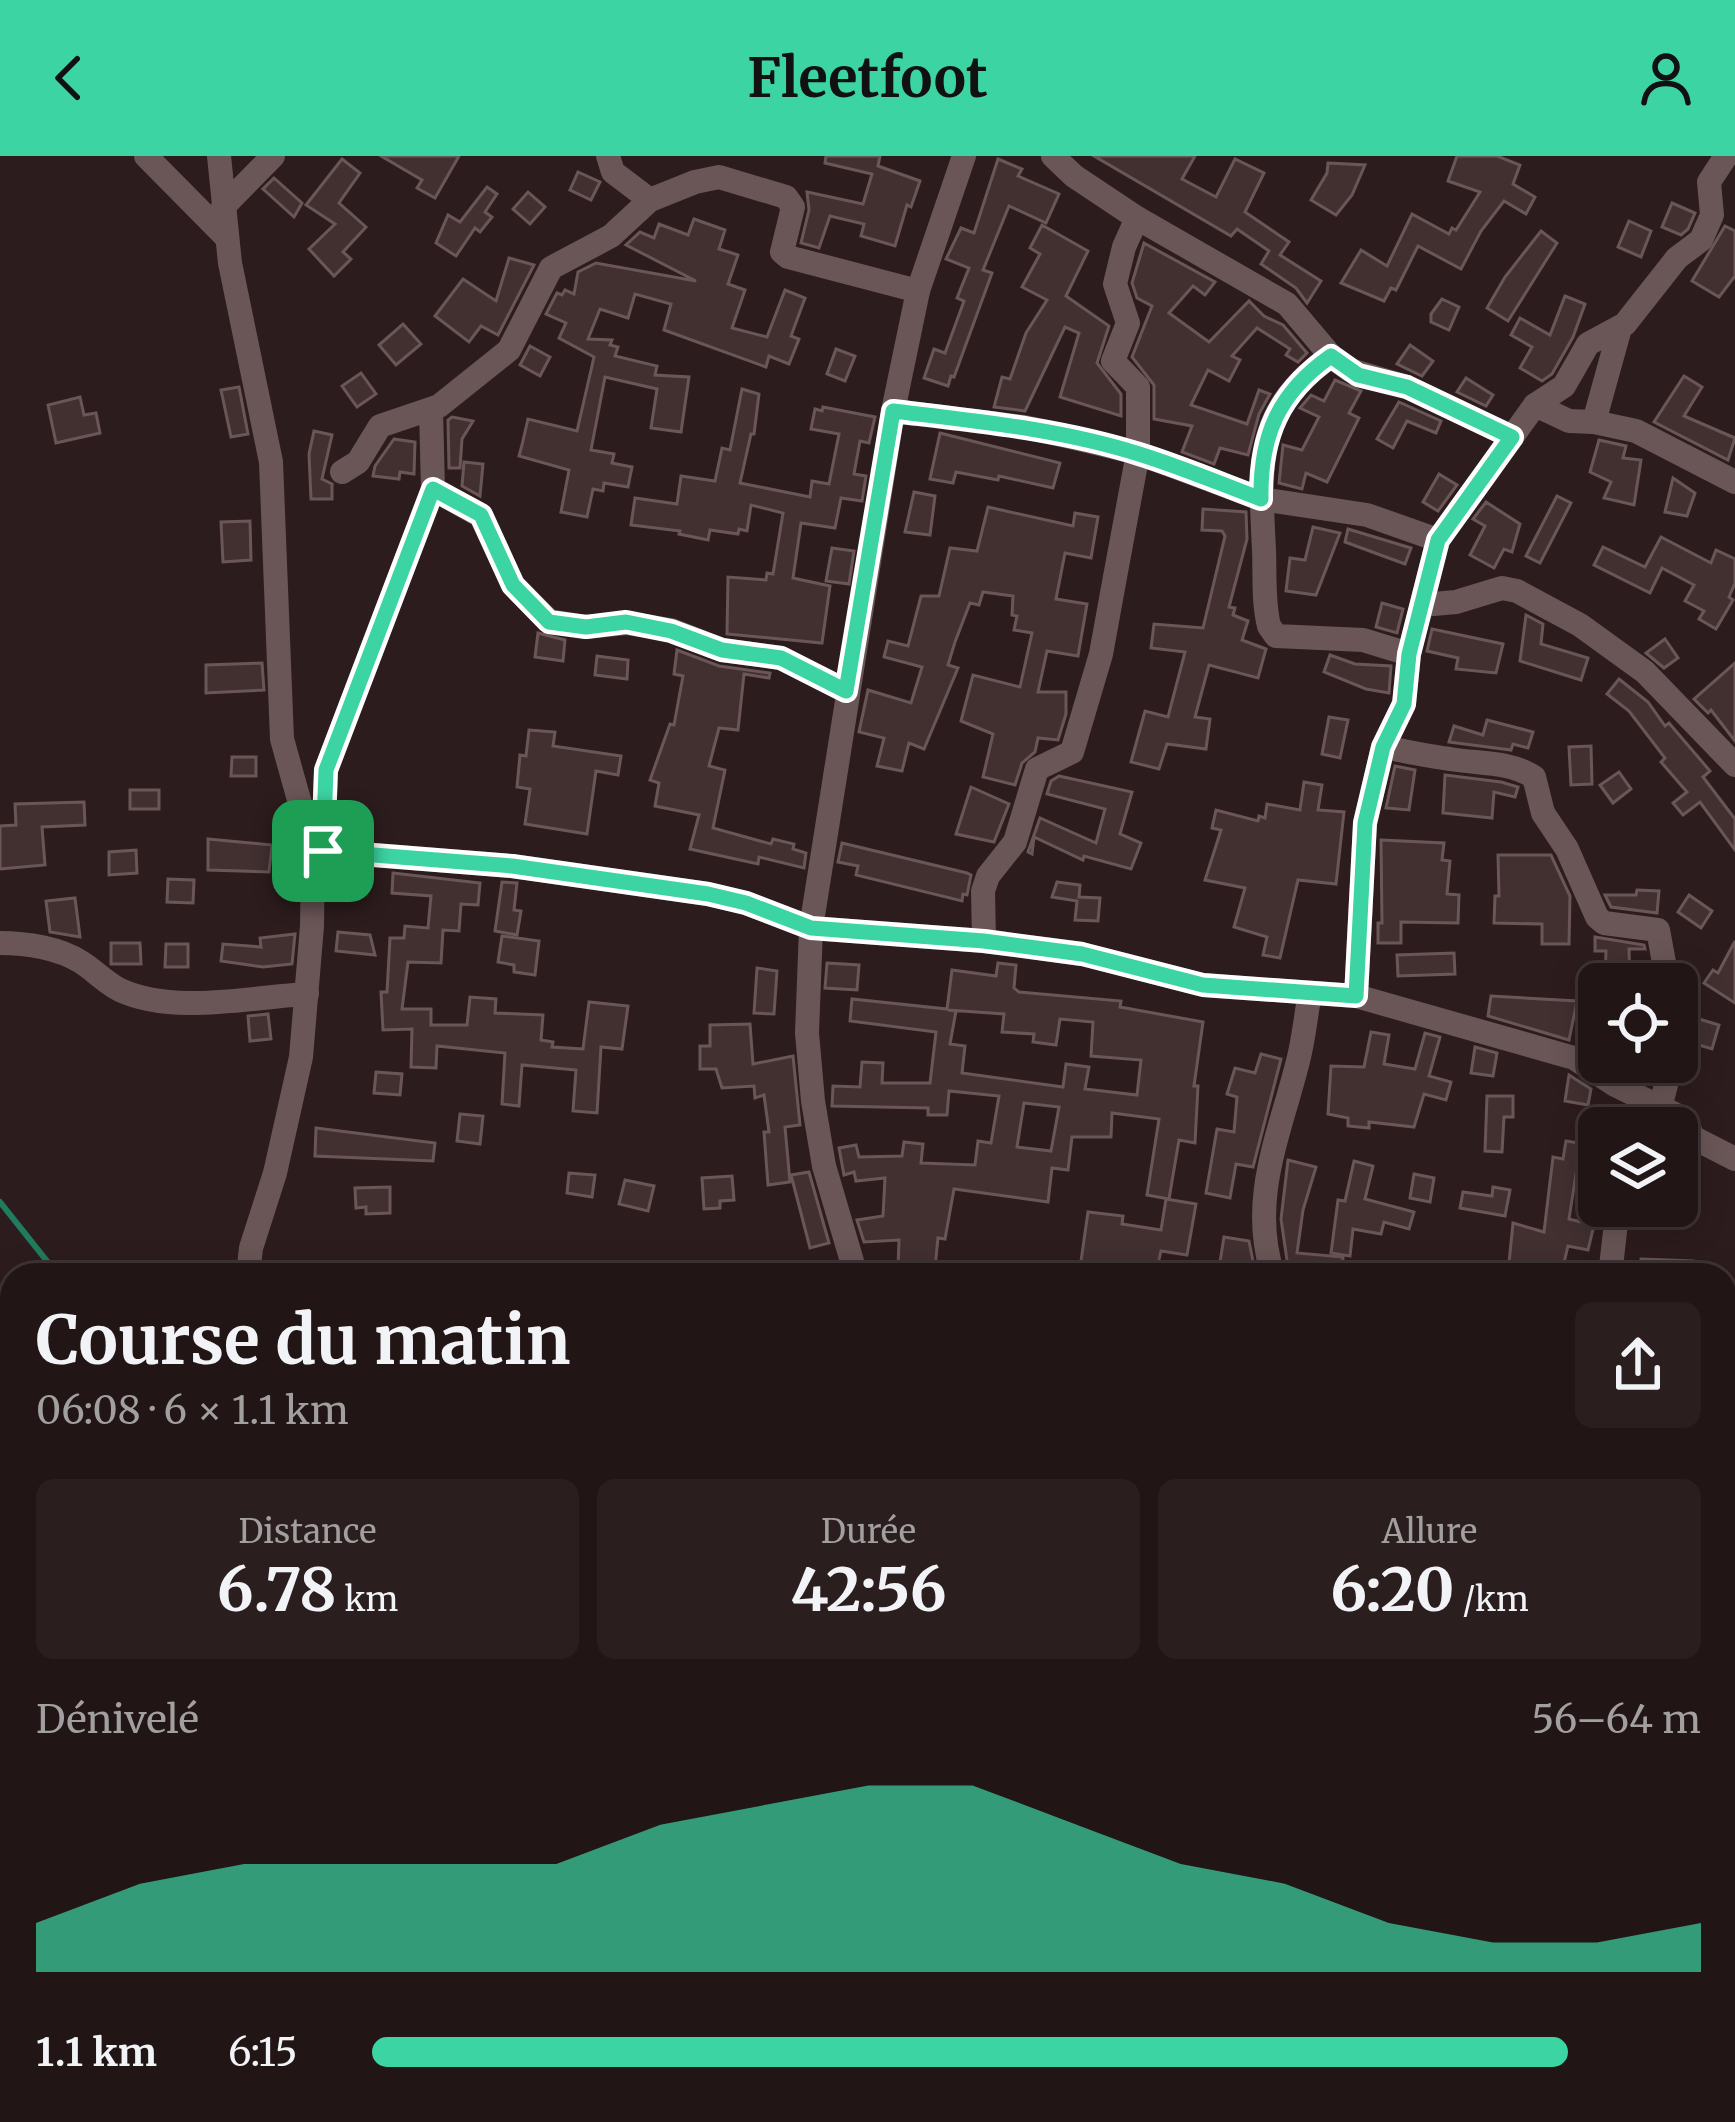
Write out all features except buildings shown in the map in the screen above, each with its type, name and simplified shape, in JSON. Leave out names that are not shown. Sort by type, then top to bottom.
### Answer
[{"type":"street","points":[[146,156],[227,238]]},
{"type":"street","points":[[219,156],[227,238],[271,462],[284,757],[318,850]]},
{"type":"street","points":[[223,207],[273,156]]},
{"type":"street","points":[[608,156],[613,172],[650,200]]},
{"type":"street","points":[[852,1263],[824,1166],[812,1102],[807,1033],[811,928],[893,411],[918,291],[964,156]]},
{"type":"street","points":[[1053,156],[1137,218],[1287,304],[1331,356],[1358,375],[1407,387],[1512,437]]},
{"type":"street","points":[[1594,422],[1620,328],[1682,253],[1701,240],[1712,215],[1709,182],[1726,156]]},
{"type":"street","points":[[342,472],[358,462],[380,426],[431,410],[509,350],[551,268],[611,236],[650,200],[695,182],[718,177],[786,196],[793,207],[784,255],[918,291]]},
{"type":"street","points":[[984,941],[983,892],[988,877],[1015,842],[1037,769],[1072,752],[1100,654],[1138,453],[1138,387],[1113,355],[1128,322],[1115,284],[1137,218]]},
{"type":"street","points":[[1356,996],[1362,848],[1383,747],[1404,704],[1409,654],[1438,540],[1535,405],[1559,392],[1592,340],[1620,328]]},
{"type":"street","points":[[1331,356],[1298,383],[1272,423],[1262,452],[1265,613],[1276,636],[1363,640],[1409,654]]},
{"type":"street","points":[[1535,405],[1570,421],[1636,431],[1735,482]]},
{"type":"street","points":[[249,1263],[301,1058],[326,770],[433,489],[431,410]]},
{"type":"street","points":[[893,411],[1024,427],[1138,453],[1261,499],[1367,515],[1438,540]]},
{"type":"street","points":[[433,489],[481,515],[513,585],[549,622],[586,627],[626,622],[671,631],[722,650],[781,658],[846,691]]},
{"type":"street","points":[[1422,604],[1456,602],[1502,588],[1517,591],[1580,625],[1645,672],[1735,765]]},
{"type":"street","points":[[1383,747],[1494,763],[1534,777],[1543,813],[1567,849],[1598,917],[1604,923],[1658,930],[1664,963]]},
{"type":"street","points":[[318,850],[512,866],[708,894],[811,928],[984,941],[1082,954],[1203,985],[1356,996],[1574,1058],[1688,1120],[1692,1137],[1735,1159]]},
{"type":"street","points":[[0,943],[28,944],[77,959],[120,990],[156,999],[307,994]]},
{"type":"street","points":[[1270,1263],[1262,1198],[1300,1054],[1310,993]]},
{"type":"street","points":[[1648,1107],[1661,1083]]},
{"type":"street","points":[[1611,1263],[1616,1227]]},
{"type":"waterway","points":[[0,1202],[48,1263]]},
{"type":"route","points":[[1331,356],[1358,375],[1407,387],[1512,437],[1438,540],[1409,654],[1404,704],[1383,747],[1365,823],[1356,996],[1203,985],[1082,954],[984,941],[811,928],[708,894],[512,866],[323,851],[326,770],[433,489],[481,515],[508,578],[549,622],[586,627],[626,622],[681,633],[722,650],[781,658],[846,691],[893,411],[1024,427],[1138,453],[1261,499],[1260,465],[1272,423],[1298,383],[1331,356]]}]
